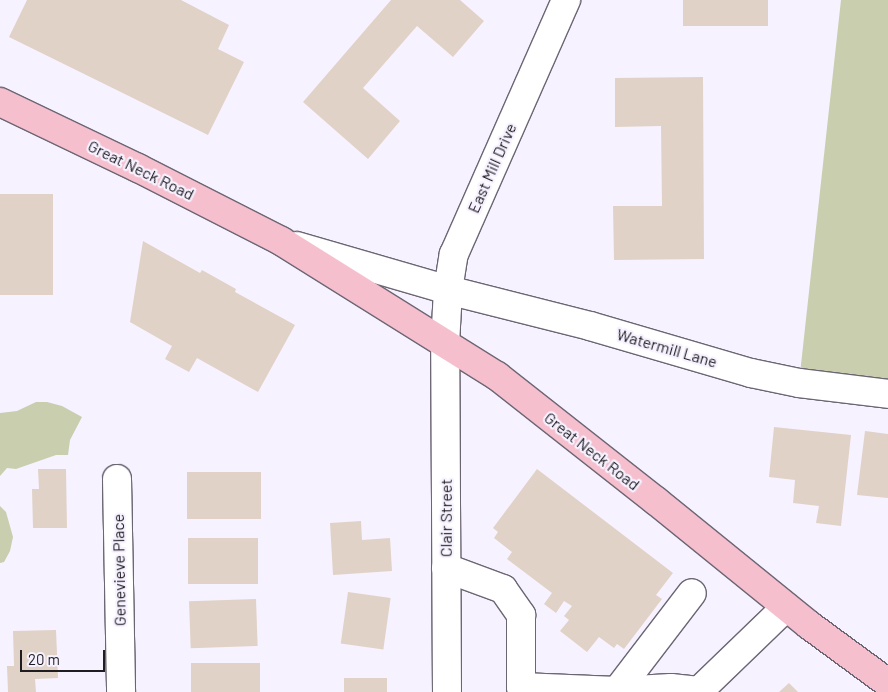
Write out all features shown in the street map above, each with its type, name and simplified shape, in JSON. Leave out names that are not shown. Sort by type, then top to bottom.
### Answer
[{"type":"main road","name":"Great Neck Road","points":[[0,102],[138,168],[281,241],[497,376],[656,501],[786,607],[888,682]]},
{"type":"street","name":"East Mill Drive","points":[[445,344],[448,290],[454,254],[566,0]]},
{"type":"street","name":"Great Neck Road","points":[[281,241],[448,290]]},
{"type":"street","name":"Watermill Lane","points":[[448,290],[590,326],[750,373],[799,383],[888,394]]},
{"type":"street","name":"Clair Street","points":[[445,344],[447,692]]},
{"type":"street","name":"Genevieve Place","points":[[117,479],[121,692]]},
{"type":"street","points":[[446,568],[502,589],[520,615],[521,687],[618,690],[672,688],[699,691],[786,607]]},
{"type":"street","points":[[618,690],[692,593]]},
{"type":"green space","points":[[841,0],[888,0],[888,394],[799,383]]},
{"type":"green space","points":[[36,402],[47,402],[62,406],[82,417],[70,440],[68,455],[56,455],[16,469],[7,468],[0,476],[0,413],[17,411]]},
{"type":"green space","points":[[0,506],[6,512],[13,537],[10,551],[4,562],[0,563]]},
{"type":"building","points":[[27,0],[181,0],[229,25],[218,49],[244,62],[208,135],[9,37]]},
{"type":"building","points":[[391,0],[460,0],[484,21],[453,57],[417,26],[363,88],[400,121],[368,159],[303,102]]},
{"type":"building","points":[[683,0],[768,0],[768,26],[683,26]]},
{"type":"building","points":[[703,77],[704,259],[614,260],[613,206],[662,206],[661,126],[615,127],[615,78]]},
{"type":"building","points":[[0,194],[53,194],[53,295],[0,295]]},
{"type":"building","points":[[143,241],[200,273],[202,270],[236,289],[235,292],[295,325],[258,392],[197,358],[189,372],[165,359],[172,346],[130,322]]},
{"type":"building","points":[[774,427],[851,435],[841,526],[816,523],[819,506],[793,503],[795,480],[769,477]]},
{"type":"building","points":[[865,431],[888,434],[888,498],[857,495]]},
{"type":"building","points":[[38,469],[66,469],[67,528],[33,528],[32,489],[39,489]]},
{"type":"building","points":[[537,469],[673,573],[656,595],[662,599],[624,649],[617,644],[614,648],[599,637],[587,652],[560,631],[569,620],[564,616],[572,606],[564,601],[556,613],[544,604],[552,593],[507,559],[512,552],[494,538],[498,532],[493,528]]},
{"type":"building","points":[[187,472],[261,472],[261,519],[187,519]]},
{"type":"building","points":[[361,521],[362,540],[390,538],[392,571],[333,575],[330,523]]},
{"type":"building","points":[[188,538],[258,538],[258,584],[188,584]]},
{"type":"building","points":[[348,592],[391,598],[383,649],[341,643]]},
{"type":"building","points":[[256,599],[258,646],[191,648],[189,601]]},
{"type":"building","points":[[56,630],[58,678],[35,679],[36,692],[8,692],[7,666],[14,666],[13,631]]},
{"type":"building","points":[[191,663],[260,663],[260,692],[191,692]]},
{"type":"building","points":[[344,678],[387,678],[387,692],[344,692]]},
{"type":"building","points":[[789,683],[798,692],[779,692]]}]
